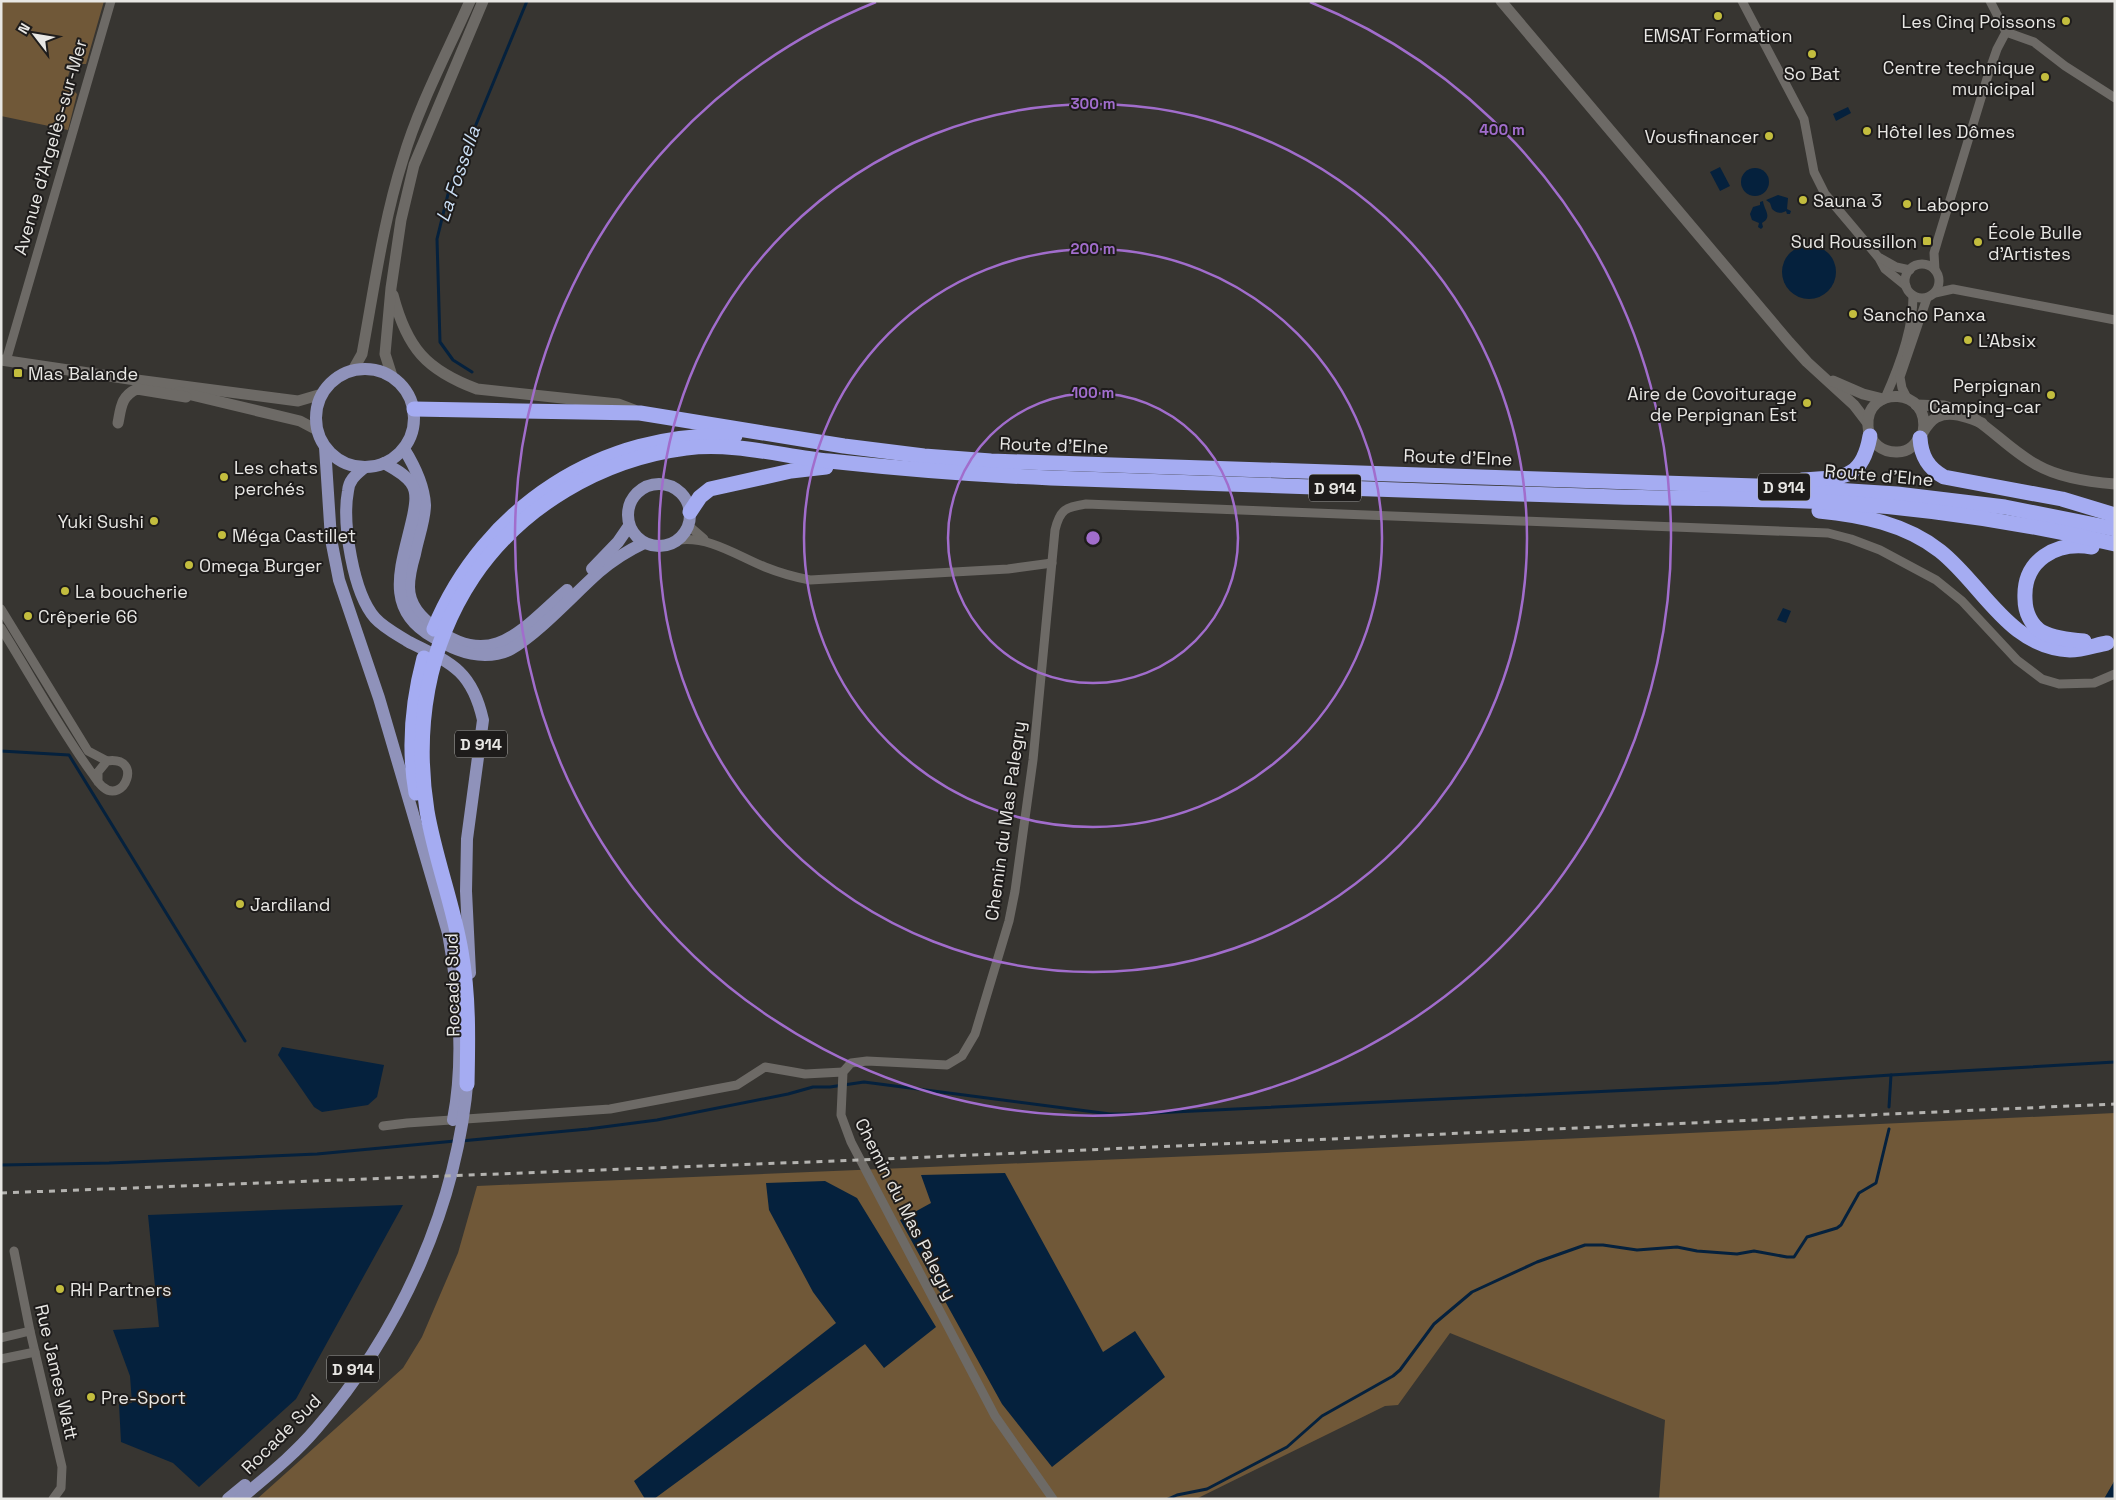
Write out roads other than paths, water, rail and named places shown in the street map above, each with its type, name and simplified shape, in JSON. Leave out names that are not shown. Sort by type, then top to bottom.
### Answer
[{"type":"highway","points":[[414,408],[640,413],[799,438]]},
{"type":"highway","points":[[1450,476],[1576,473],[1797,480],[1833,478],[1848,474],[1861,464],[1866,454],[1869,429]]},
{"type":"highway","name":"D 914","points":[[445,616],[465,569],[492,536],[521,508],[574,471],[607,457],[668,440],[711,435],[799,438]]},
{"type":"highway","points":[[1921,436],[1925,460],[1930,468],[1944,477],[2062,500],[2115,515]]},
{"type":"highway","name":"Route d'Elne","points":[[799,438],[844,446],[924,456],[991,461],[1788,487],[1897,494],[2005,507],[2115,529]]},
{"type":"highway","name":"D 914","points":[[467,1084],[467,991],[460,946],[428,814],[423,778],[421,732],[423,683],[427,648],[445,616],[498,544],[530,514],[559,493],[586,479],[652,455],[680,449],[708,446],[744,447],[826,461],[980,475]]},
{"type":"highway","points":[[690,519],[700,497],[710,489],[819,466],[956,477],[980,475]]},
{"type":"highway","name":"Route d'Elne","points":[[980,475],[1175,483],[1824,502],[1895,507],[2004,521],[2115,544]]},
{"type":"highway","points":[[1690,499],[1862,516],[1894,526],[1913,534],[1940,550],[2009,624],[2032,640],[2050,648],[2072,650],[2111,643]]},
{"type":"highway","points":[[2111,643],[2066,639],[2043,632],[2032,623],[2025,607],[2024,588],[2030,571],[2052,551],[2067,546],[2080,545],[2115,551]]},
{"type":"highway","name":"D 914","points":[[423,683],[411,732],[413,773],[427,856]]},
{"type":"main road","points":[[353,370],[362,354],[389,213],[403,159],[415,126],[470,1]]},
{"type":"main road","points":[[392,376],[385,354],[401,220],[414,164],[483,1]]},
{"type":"main road","points":[[1500,1],[1789,342],[1854,405],[1881,449],[1898,452],[1907,450],[1921,436],[1929,423],[1938,416],[1952,414],[1982,423]]},
{"type":"main road","points":[[392,288],[401,323],[410,342],[426,361],[460,382],[477,389],[618,404],[640,413]]},
{"type":"main road","name":"Avenue d'Argelès-sur-Mer","points":[[4,361],[129,380],[298,401],[322,394]]},
{"type":"main road","points":[[373,369],[392,376],[405,388],[414,408],[413,430],[404,448],[395,457],[384,463],[365,467],[343,462],[325,447],[318,430],[316,411],[322,394],[330,383],[341,375],[353,370],[373,369]]},
{"type":"main road","points":[[1819,373],[1841,386],[1884,398],[1900,396],[1911,401],[1944,406],[1964,412],[1982,423],[2037,466],[2093,483],[2115,484]]},
{"type":"main road","name":"Avenue d'Argelès-sur-Mer","points":[[129,380],[300,421],[318,430]]},
{"type":"main road","points":[[118,423],[123,400],[126,395],[137,389],[236,406]]},
{"type":"main road","points":[[1869,429],[1870,413],[1875,405],[1884,398]]},
{"type":"main road","points":[[1911,401],[1924,418],[1921,436]]},
{"type":"main road","name":"Rocade Sud","points":[[240,1499],[284,1462],[315,1430],[363,1366],[390,1324],[412,1281],[453,1164],[460,1109],[460,1029],[454,967],[448,933],[427,856],[379,698],[339,580],[331,539],[325,447]]},
{"type":"main road","points":[[404,448],[422,487],[425,506],[411,570],[409,588],[412,604],[422,618],[437,630],[467,645],[497,645],[509,640],[595,567],[618,542],[629,526]]},
{"type":"main road","points":[[384,463],[398,471],[412,484],[416,502],[398,587],[402,605],[408,618],[420,630],[457,651],[475,655],[490,655],[510,650],[622,554],[644,543]]},
{"type":"main road","name":"Rocade Sud","points":[[365,467],[353,477],[348,490],[347,523],[354,575],[364,602],[376,618],[397,635],[443,659],[459,670],[471,685],[479,701],[483,720],[467,839],[466,891],[472,1023],[467,1084],[460,1109]]},
{"type":"main road","points":[[652,485],[667,485],[682,493],[689,505],[690,519],[679,540],[669,545],[656,546],[644,543],[635,536],[629,526],[628,514],[630,504],[636,494],[652,485]]},
{"type":"main road","name":"Rocade Sud","points":[[228,1499],[279,1456],[310,1425],[334,1396],[384,1321],[407,1278],[437,1209]]},
{"type":"street","name":"Avenue d'Argelès-sur-Mer","points":[[4,361],[111,1]]},
{"type":"street","points":[[1742,1],[1804,119],[1814,172],[1825,194],[1879,258],[1885,269],[1906,286],[1913,296],[1911,321],[1895,376],[1884,398]]},
{"type":"street","points":[[1990,1],[2006,32],[2034,42],[2065,66],[2115,98]]},
{"type":"street","points":[[1911,401],[1902,388],[1900,377],[1931,295],[1939,284],[1934,253],[1988,72],[1996,48],[2006,32]]},
{"type":"street","points":[[1906,286],[1906,278],[1910,270],[1934,253]]},
{"type":"street","points":[[1879,258],[1896,267],[1910,270]]},
{"type":"street","points":[[1920,264],[1925,264],[1953,289]]},
{"type":"street","points":[[1913,296],[1931,295],[1953,289],[2115,320]]},
{"type":"street","name":"Chemin du Mas Palegry","points":[[1053,1499],[995,1416],[888,1214],[851,1142],[841,1115],[841,1098],[843,1075],[851,1063],[866,1061],[947,1065],[962,1056],[975,1034],[1009,921],[1015,891],[1033,760],[1055,530],[1061,512],[1069,506],[1086,504],[1828,533],[1880,550],[1936,580],[1962,601],[2016,660],[2042,678],[2059,684],[2094,683],[2115,674]]},
{"type":"street","points":[[690,519],[711,543]]},
{"type":"street","points":[[679,540],[692,538],[711,543],[786,576],[810,580],[1008,569],[1052,563]]},
{"type":"street","points":[[1,609],[88,751],[107,761],[121,762],[126,767],[128,775],[125,785],[117,790],[110,790],[103,788],[98,782],[1,628]]},
{"type":"street","points":[[98,782],[98,772],[107,761]]},
{"type":"street","points":[[383,1126],[610,1109],[737,1085],[765,1067],[805,1074],[843,1075]]},
{"type":"street","name":"Rue James Watt","points":[[14,1251],[30,1332],[62,1467],[61,1488],[53,1499]]},
{"type":"street","points":[[1,1338],[30,1332]]},
{"type":"street","points":[[1,1359],[35,1352]]},
{"type":"water","points":[[1848,107],[1851,113],[1836,121],[1833,114]]},
{"type":"water","points":[[1720,167],[1730,186],[1720,191],[1710,172]]},
{"type":"water","points":[[1755,168],[1765,172],[1769,182],[1765,192],[1755,196],[1745,192],[1741,182],[1745,172]]},
{"type":"water","points":[[1778,195],[1788,198],[1787,209],[1791,211],[1790,214],[1787,214],[1786,211],[1780,213],[1775,211],[1766,200]]},
{"type":"water","points":[[1763,201],[1767,218],[1762,223],[1763,227],[1761,229],[1758,227],[1759,223],[1752,220],[1750,214],[1753,207],[1760,205],[1760,202]]},
{"type":"water","points":[[1809,245],[1819,247],[1828,253],[1834,262],[1836,272],[1834,282],[1828,291],[1819,297],[1809,299],[1799,297],[1790,291],[1784,282],[1782,272],[1784,262],[1790,253],[1799,247]]},
{"type":"water","points":[[1783,608],[1791,611],[1786,623],[1777,620]]},
{"type":"water","points":[[282,1047],[384,1065],[377,1097],[368,1105],[322,1112],[314,1107],[278,1055]]},
{"type":"water","points":[[1005,1173],[1103,1352],[1135,1331],[1165,1377],[1052,1467],[1002,1404],[900,1220],[931,1203],[921,1175]]},
{"type":"water","points":[[825,1181],[857,1198],[936,1327],[884,1368],[865,1344],[654,1499],[645,1499],[634,1481],[836,1323],[813,1292],[769,1210],[766,1183]]},
{"type":"water","points":[[403,1205],[296,1399],[199,1487],[173,1463],[121,1442],[119,1404],[132,1403],[130,1376],[113,1330],[159,1327],[148,1215]]},
{"type":"water","points":[[2115,1480],[2115,1499],[2104,1499]]},
{"type":"waterway","name":"La Fossella","points":[[472,372],[453,360],[440,342],[437,239],[449,190],[527,1]]},
{"type":"waterway","points":[[1,751],[69,755],[245,1041]]},
{"type":"waterway","points":[[1889,1107],[1891,1075],[2115,1062]]},
{"type":"waterway","points":[[461,1141],[588,1129],[657,1120],[788,1094],[813,1087],[830,1087],[864,1082],[1110,1114],[1132,1114],[1776,1083],[1891,1075]]},
{"type":"waterway","points":[[1168,1499],[1177,1495],[1207,1489],[1287,1447],[1322,1416],[1393,1376],[1400,1370],[1434,1324],[1472,1292],[1537,1262],[1585,1245],[1603,1245],[1637,1250],[1677,1247],[1697,1251],[1737,1254],[1754,1251],[1794,1257],[1807,1237],[1841,1225],[1859,1193],[1876,1183],[1889,1129]]},
{"type":"waterway","points":[[1,1165],[109,1163],[317,1154],[455,1141]]},
{"type":"railway","points":[[1,1193],[861,1160],[2115,1104]]},
{"type":"place","name":"EMSAT Formation","points":[[1718,16]]},
{"type":"place","name":"Les Cinq Poissons","points":[[2066,21]]},
{"type":"place","name":"So Bat","points":[[1812,54]]},
{"type":"place","name":"Centre technique municipal","points":[[2045,77]]},
{"type":"place","name":"Hôtel les Dômes","points":[[1867,131]]},
{"type":"place","name":"Vousfinancer","points":[[1769,136]]},
{"type":"place","name":"Sauna 3","points":[[1803,200]]},
{"type":"place","name":"Labopro","points":[[1907,204]]},
{"type":"place","name":"Sud Roussillon","points":[[1927,241]]},
{"type":"place","name":"École Bulle d'Artistes","points":[[1978,242]]},
{"type":"place","name":"Sancho Panxa","points":[[1853,314]]},
{"type":"place","name":"L'Absix","points":[[1968,340]]},
{"type":"place","name":"Mas Balande","points":[[18,373]]},
{"type":"place","name":"Perpignan Camping-car","points":[[2051,395]]},
{"type":"place","name":"Aire de Covoiturage de Perpignan Est","points":[[1807,403]]},
{"type":"place","name":"Les chats perchés","points":[[224,477]]},
{"type":"place","name":"Yuki Sushi","points":[[154,521]]},
{"type":"place","name":"Méga Castillet","points":[[222,535]]},
{"type":"place","name":"Omega Burger","points":[[189,565]]},
{"type":"place","name":"La boucherie","points":[[65,591]]},
{"type":"place","name":"Crêperie 66","points":[[28,616]]},
{"type":"place","name":"Jardiland","points":[[240,904]]},
{"type":"place","name":"RH Partners","points":[[60,1289]]},
{"type":"place","name":"Pre-Sport","points":[[91,1397]]}]
